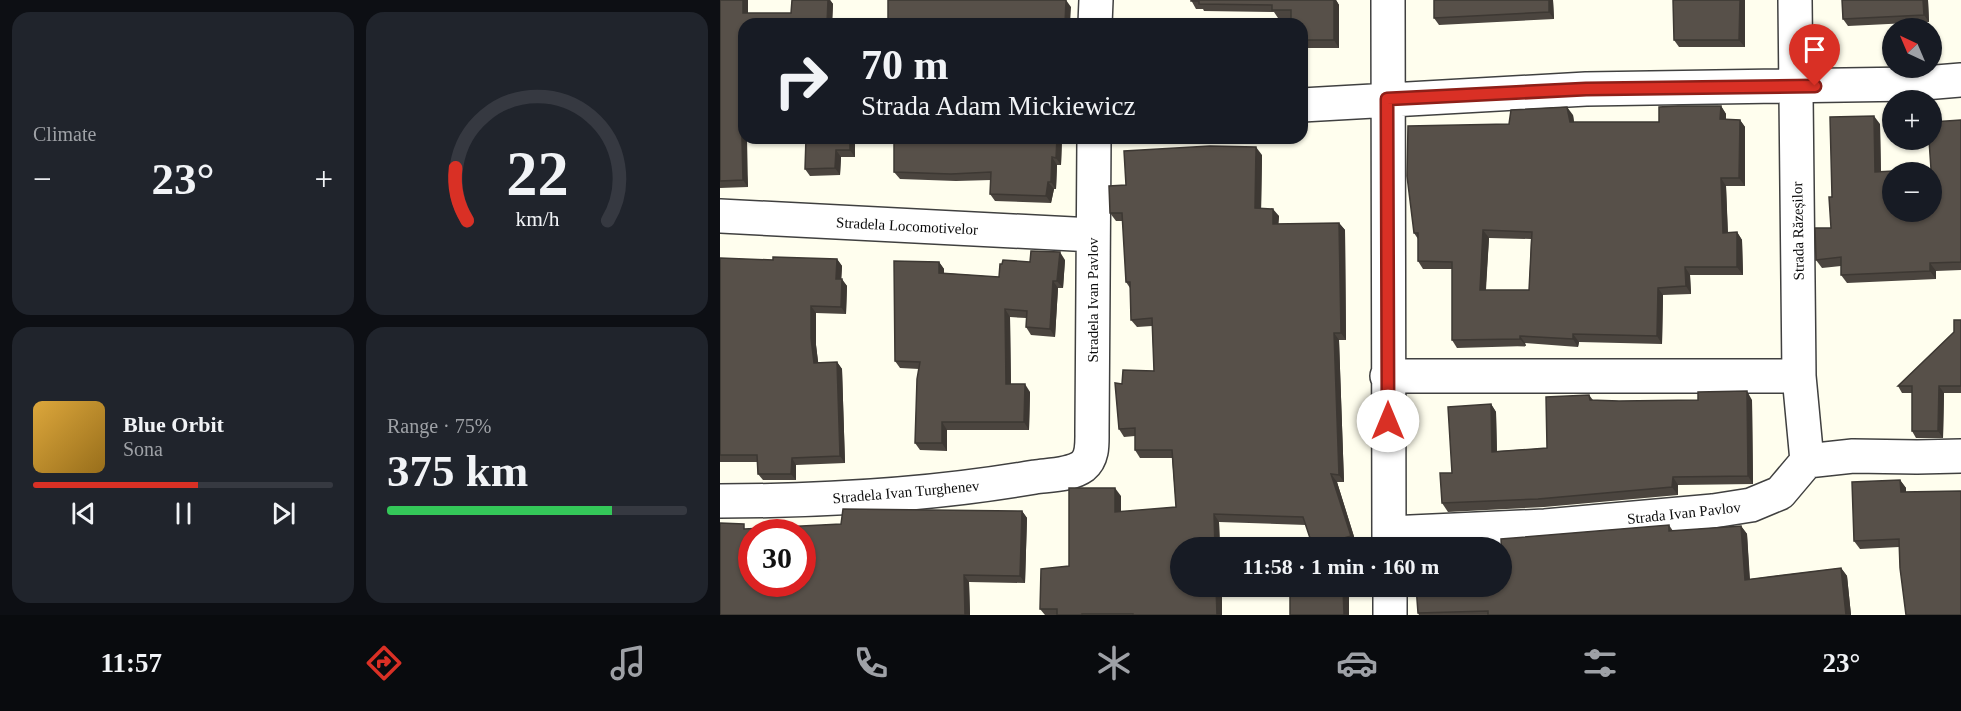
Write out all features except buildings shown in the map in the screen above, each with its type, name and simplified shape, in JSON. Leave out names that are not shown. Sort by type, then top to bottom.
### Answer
[{"type":"street","points":[[1095,18],[1096,0]]},
{"type":"street","points":[[1388,0],[1389,537]]},
{"type":"street","name":"Strada Răzeșilor","points":[[1795,0],[1799,376],[1807,461]]},
{"type":"street","points":[[1308,105],[1586,89],[1912,84],[1961,80]]},
{"type":"street","name":"Stradela Ivan Pavlov","points":[[1088,461],[1091,456],[1092,432],[1094,144]]},
{"type":"street","name":"Stradela Locomotivelor","points":[[720,216],[1093,235]]},
{"type":"street","points":[[1387,376],[1799,376]]},
{"type":"street","points":[[1807,461],[1853,456],[1917,458],[1961,456]]},
{"type":"street","name":"Stradela Ivan Turghenev","points":[[720,501],[803,501],[882,496],[1009,482],[1070,472],[1082,467],[1088,461]]},
{"type":"street","name":"Strada Ivan Pavlov","points":[[1422,537],[1713,511],[1751,505],[1780,493],[1807,461]]},
{"type":"street","points":[[1390,597],[1390,615]]},
{"type":"route","points":[[1388,421],[1387,99],[1586,89],[1815,86]]}]
